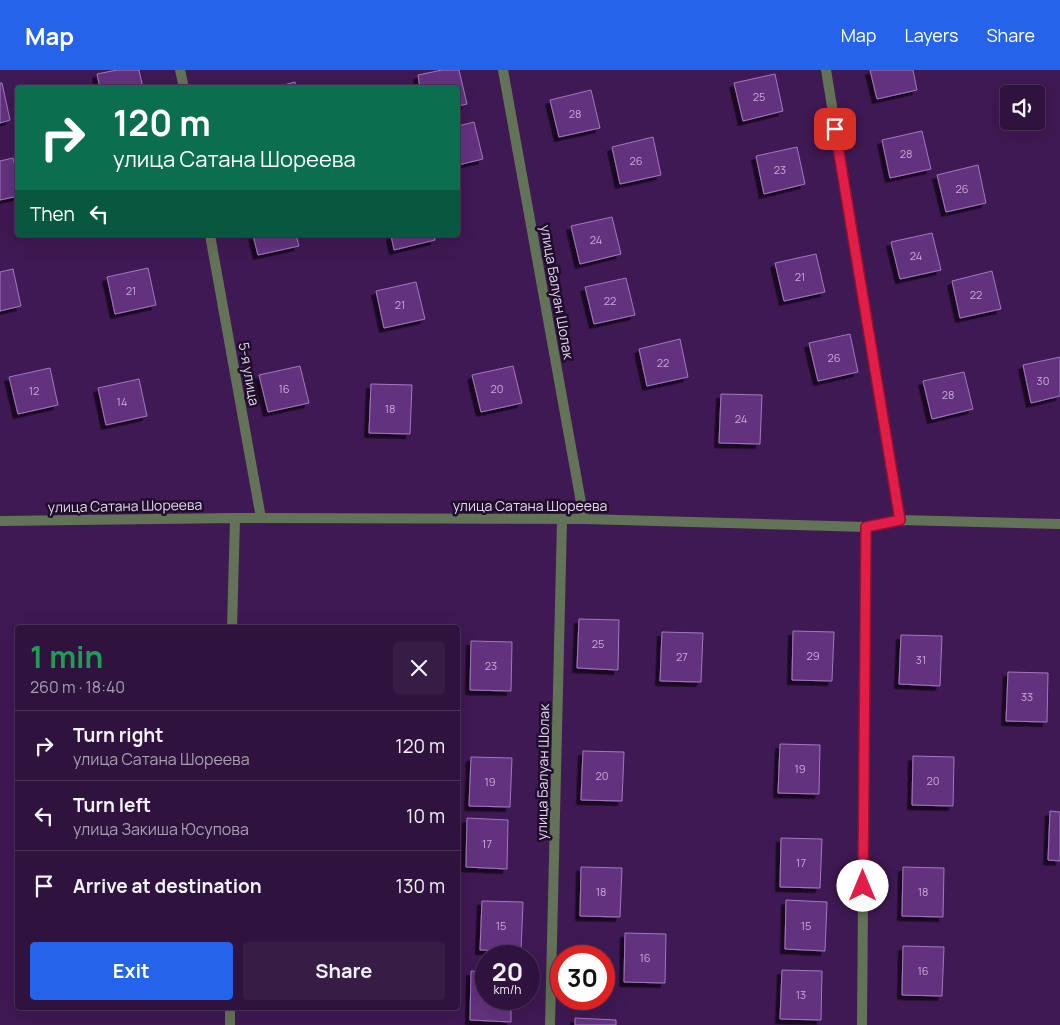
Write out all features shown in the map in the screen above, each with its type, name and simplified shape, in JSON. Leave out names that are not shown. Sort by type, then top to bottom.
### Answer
[{"type":"street","points":[[180,70],[183,85]]},
{"type":"street","name":"улица Балуан Шолак","points":[[503,70],[584,519]]},
{"type":"street","points":[[826,70],[900,520]]},
{"type":"street","name":"5-я улица","points":[[210,237],[261,518]]},
{"type":"street","points":[[232,625],[235,518]]},
{"type":"street","name":"улица Сатана Шореева","points":[[0,521],[261,518],[562,521],[584,519],[866,527],[900,520],[1060,524]]},
{"type":"street","name":"улица Балуан Шолак","points":[[550,1025],[562,521]]},
{"type":"street","points":[[862,1025],[866,527]]},
{"type":"street","points":[[230,1010],[230,1025]]},
{"type":"building","points":[[117,70],[139,70],[142,85],[99,85],[97,74]]},
{"type":"building","points":[[442,70],[459,70],[467,104],[460,106],[460,85],[420,85],[418,75]]},
{"type":"building","points":[[870,70],[913,70],[917,90],[877,99]]},
{"type":"building","points":[[775,74],[783,111],[743,121],[734,83]]},
{"type":"building","points":[[295,82],[296,85],[284,85]]},
{"type":"building","points":[[0,83],[2,83],[10,120],[0,123]]},
{"type":"building","points":[[591,90],[600,128],[559,137],[550,100]]},
{"type":"building","points":[[474,122],[483,159],[460,165],[460,126]]},
{"type":"building","points":[[922,131],[931,169],[890,178],[882,140]]},
{"type":"building","points":[[653,137],[661,175],[620,184],[612,147]]},
{"type":"building","points":[[797,147],[805,184],[764,194],[756,156]]},
{"type":"building","points":[[13,158],[15,166],[15,197],[0,200],[0,161]]},
{"type":"building","points":[[978,165],[986,203],[946,212],[937,175]]},
{"type":"building","points":[[612,217],[621,254],[580,264],[571,226]]},
{"type":"building","points":[[932,233],[941,270],[900,279],[891,242]]},
{"type":"building","points":[[254,237],[297,237],[299,246],[258,255]]},
{"type":"building","points":[[391,237],[434,237],[435,240],[394,250]]},
{"type":"building","points":[[816,254],[825,292],[784,301],[775,263]]},
{"type":"building","points":[[148,268],[156,305],[115,314],[107,277]]},
{"type":"building","points":[[13,269],[21,306],[0,311],[0,272]]},
{"type":"building","points":[[992,271],[1001,309],[960,318],[952,281]]},
{"type":"building","points":[[626,278],[635,315],[594,324],[585,287]]},
{"type":"building","points":[[416,282],[425,319],[384,328],[376,291]]},
{"type":"building","points":[[850,334],[858,372],[818,381],[809,343]]},
{"type":"building","points":[[680,339],[688,377],[647,386],[639,349]]},
{"type":"building","points":[[1060,357],[1060,396],[1031,403],[1023,365]]},
{"type":"building","points":[[300,366],[309,403],[268,412],[259,375]]},
{"type":"building","points":[[513,366],[522,403],[481,412],[472,375]]},
{"type":"building","points":[[50,368],[58,405],[18,414],[9,377]]},
{"type":"building","points":[[964,372],[973,409],[932,419],[923,381]]},
{"type":"building","points":[[139,379],[147,416],[106,425],[98,388]]},
{"type":"building","points":[[371,384],[412,385],[410,434],[369,433]]},
{"type":"building","points":[[721,394],[762,395],[760,444],[719,443]]},
{"type":"building","points":[[579,619],[619,620],[618,670],[577,668]]},
{"type":"building","points":[[793,631],[834,632],[832,681],[792,680]]},
{"type":"building","points":[[662,632],[703,633],[701,682],[660,681]]},
{"type":"building","points":[[901,635],[942,636],[940,686],[899,684]]},
{"type":"building","points":[[471,641],[512,642],[511,691],[470,690]]},
{"type":"building","points":[[1008,672],[1048,673],[1047,722],[1006,721]]},
{"type":"building","points":[[780,744],[820,745],[819,794],[778,793]]},
{"type":"building","points":[[583,751],[624,752],[622,801],[581,800]]},
{"type":"building","points":[[913,756],[954,757],[953,806],[912,805]]},
{"type":"building","points":[[471,757],[512,758],[510,807],[469,806]]},
{"type":"building","points":[[1050,811],[1060,812],[1060,861],[1048,860]]},
{"type":"building","points":[[467,818],[508,820],[507,869],[466,867]]},
{"type":"building","points":[[781,838],[822,839],[820,888],[780,887]]},
{"type":"building","points":[[581,867],[622,868],[620,917],[580,916]]},
{"type":"building","points":[[903,867],[944,868],[943,917],[902,916]]},
{"type":"building","points":[[786,900],[827,902],[825,951],[785,949]]},
{"type":"building","points":[[482,901],[523,902],[521,945],[480,945]]},
{"type":"building","points":[[625,933],[666,934],[665,983],[624,982]]},
{"type":"building","points":[[903,946],[944,947],[942,996],[902,995]]},
{"type":"building","points":[[782,970],[822,971],[821,1020],[780,1019]]},
{"type":"building","points":[[471,971],[475,971],[475,1010],[511,1010],[511,1022],[470,1020]]},
{"type":"building","points":[[575,1018],[616,1020],[616,1025],[575,1025]]},
{"type":"route","points":[[835,129],[900,520],[866,527],[863,886]]}]
